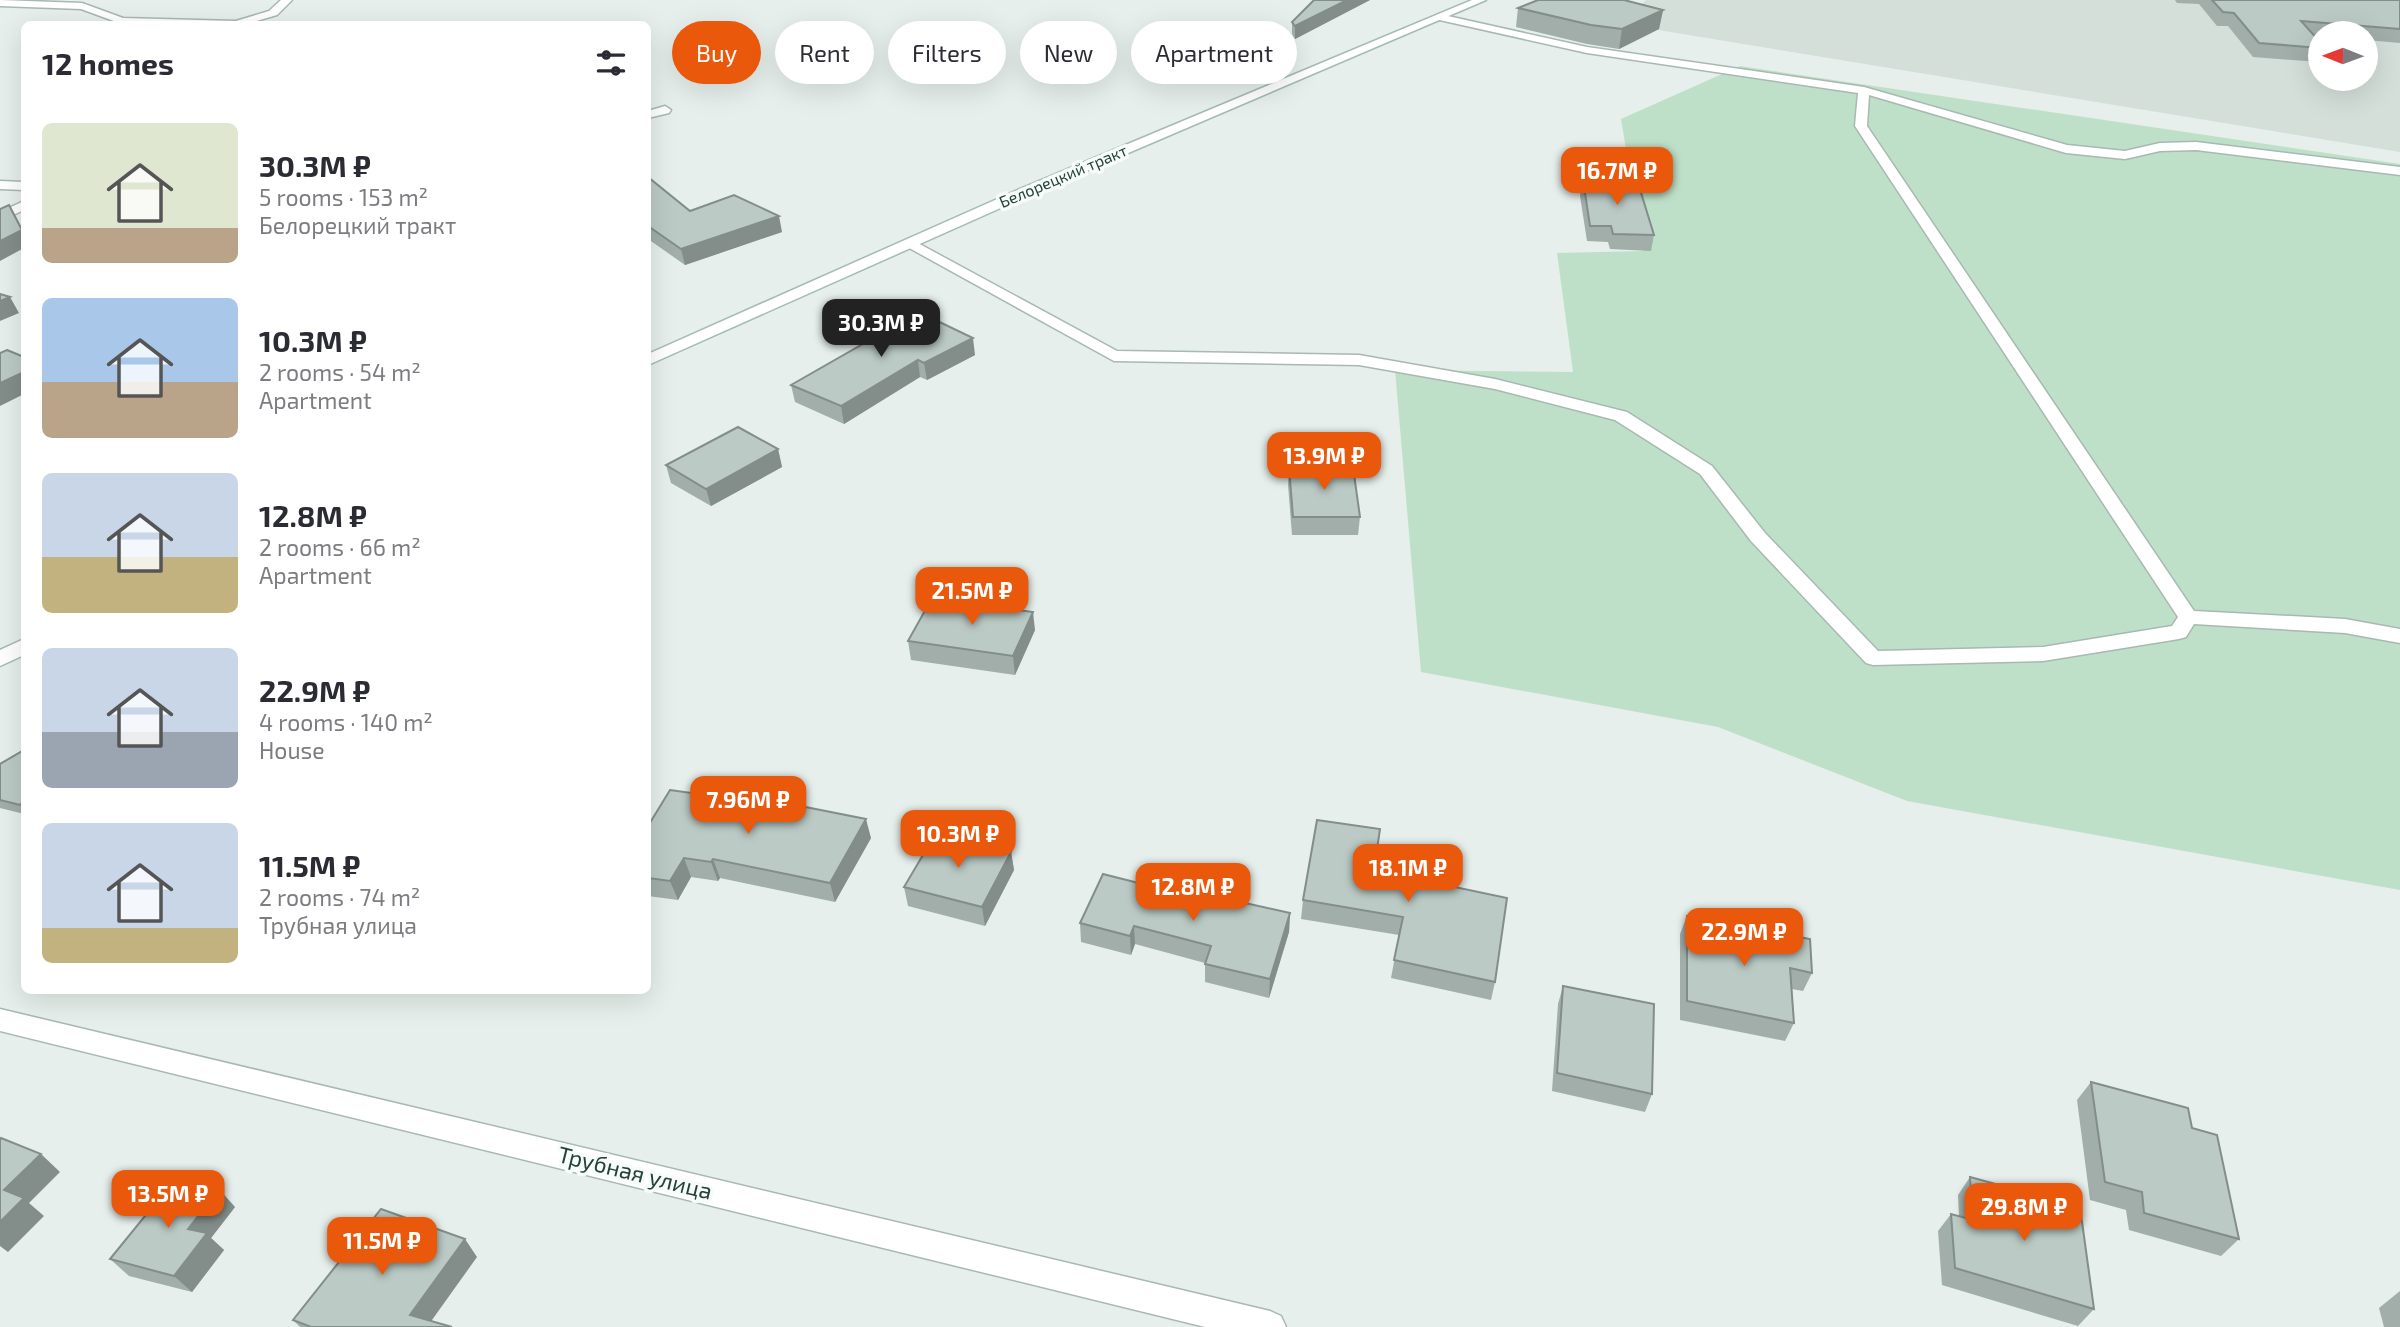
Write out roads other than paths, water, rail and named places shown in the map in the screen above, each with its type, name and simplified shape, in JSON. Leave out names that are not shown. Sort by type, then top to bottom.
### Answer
[{"type":"street","points":[[247,21],[273,13],[287,0]]},
{"type":"street","name":"Белорецкий тракт","points":[[651,359],[909,244],[1481,0]]},
{"type":"street","points":[[0,3],[82,6],[122,21]]},
{"type":"street","points":[[1438,17],[1587,50],[1864,90],[2066,149],[2125,155],[2160,147],[2196,146],[2400,171]]},
{"type":"street","points":[[1864,90],[1861,126],[2188,617]]},
{"type":"street","points":[[651,114],[665,110]]},
{"type":"street","points":[[0,185],[21,186]]},
{"type":"street","points":[[0,217],[21,206]]},
{"type":"street","points":[[909,244],[1114,356],[1359,360],[1495,384],[1621,416],[1706,470],[1758,537],[1873,658],[2043,654],[2179,632],[2188,617]]},
{"type":"street","points":[[2188,617],[2345,626],[2400,636]]},
{"type":"street","points":[[0,659],[21,648]]},
{"type":"street","name":"Трубная улица","points":[[0,1020],[1270,1327]]}]
